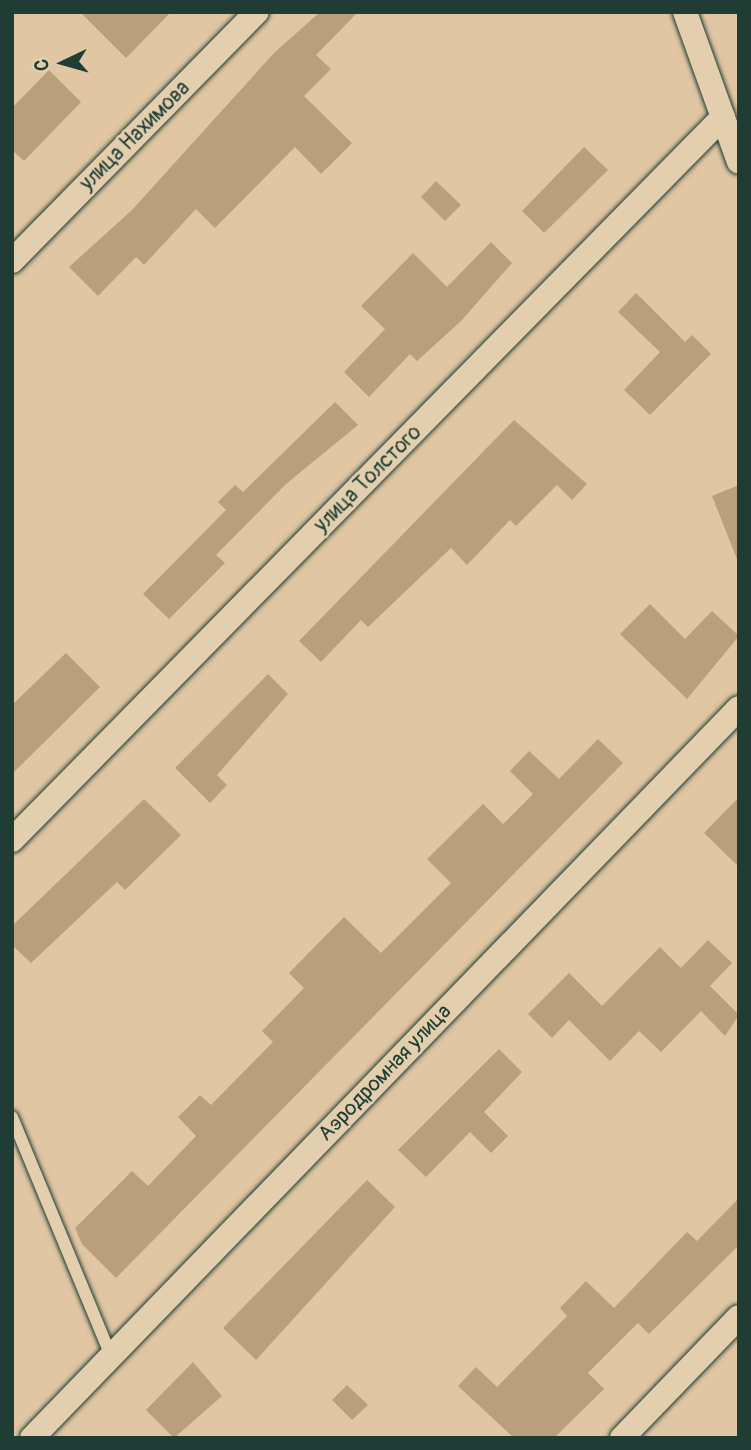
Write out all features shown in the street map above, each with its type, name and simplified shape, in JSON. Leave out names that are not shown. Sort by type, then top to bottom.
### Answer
[{"type":"street","name":"улица Нахимова","points":[[12,261],[257,12]]},
{"type":"street","points":[[685,12],[739,162]]},
{"type":"street","name":"улица Толстого","points":[[12,840],[723,117]]},
{"type":"street","name":"Аэродромная улица","points":[[32,1438],[739,708]]},
{"type":"street","points":[[622,1438],[739,1317]]},
{"type":"lane","points":[[12,1117],[111,1356]]},
{"type":"building","points":[[80,12],[171,12],[126,58]]},
{"type":"building","points":[[320,12],[358,12],[316,55],[331,69],[304,96],[352,143],[321,174],[295,147],[215,228],[196,209],[144,265],[136,257],[98,296],[69,267],[132,210],[274,53]]},
{"type":"building","points":[[49,70],[81,102],[24,161],[12,150],[12,108]]},
{"type":"building","points":[[584,147],[608,170],[544,233],[522,211]]},
{"type":"building","points":[[436,181],[461,205],[445,221],[421,197]]},
{"type":"building","points":[[491,242],[512,263],[461,321],[417,361],[410,354],[369,397],[344,372],[385,329],[361,306],[413,253],[447,287]]},
{"type":"building","points":[[636,293],[685,342],[692,335],[711,354],[650,415],[624,390],[660,352],[618,312]]},
{"type":"building","points":[[335,402],[358,425],[286,484],[216,555],[225,563],[169,619],[143,594],[226,510],[218,502],[235,485],[243,492]]},
{"type":"building","points":[[514,420],[587,484],[572,500],[557,485],[516,526],[510,520],[467,565],[451,548],[368,627],[361,620],[321,662],[299,641]]},
{"type":"building","points":[[739,485],[739,559],[737,559],[712,496]]},
{"type":"building","points":[[650,604],[685,639],[712,611],[739,636],[687,699],[620,634]]},
{"type":"building","points":[[66,653],[100,687],[12,774],[12,705]]},
{"type":"building","points":[[268,674],[288,694],[217,775],[227,785],[210,803],[175,768]]},
{"type":"building","points":[[598,739],[623,763],[116,1278],[82,1244],[75,1228],[132,1171],[148,1186],[196,1136],[178,1117],[200,1095],[211,1105],[273,1042],[262,1031],[304,988],[289,973],[344,917],[381,953],[451,883],[427,859],[483,804],[503,824],[533,794],[510,771],[529,751],[559,779]]},
{"type":"building","points":[[739,797],[739,867],[704,833]]},
{"type":"building","points":[[144,799],[181,835],[125,890],[117,882],[31,963],[12,945],[12,926]]},
{"type":"building","points":[[708,940],[732,963],[710,986],[739,1015],[725,1036],[701,1011],[661,1052],[639,1031],[610,1061],[569,1020],[552,1038],[528,1014],[569,973],[602,1006],[660,947],[681,968]]},
{"type":"building","points":[[499,1049],[522,1072],[484,1112],[508,1136],[491,1153],[470,1132],[426,1177],[398,1150]]},
{"type":"building","points":[[367,1180],[395,1207],[256,1360],[223,1328]]},
{"type":"building","points":[[739,1198],[739,1245],[649,1334],[638,1323],[588,1373],[604,1389],[554,1438],[514,1438],[458,1386],[476,1367],[497,1387],[567,1316],[560,1308],[586,1281],[614,1308],[687,1232],[697,1241]]},
{"type":"building","points":[[193,1362],[222,1396],[174,1438],[146,1410]]},
{"type":"building","points":[[347,1385],[368,1405],[352,1420],[332,1400]]}]
